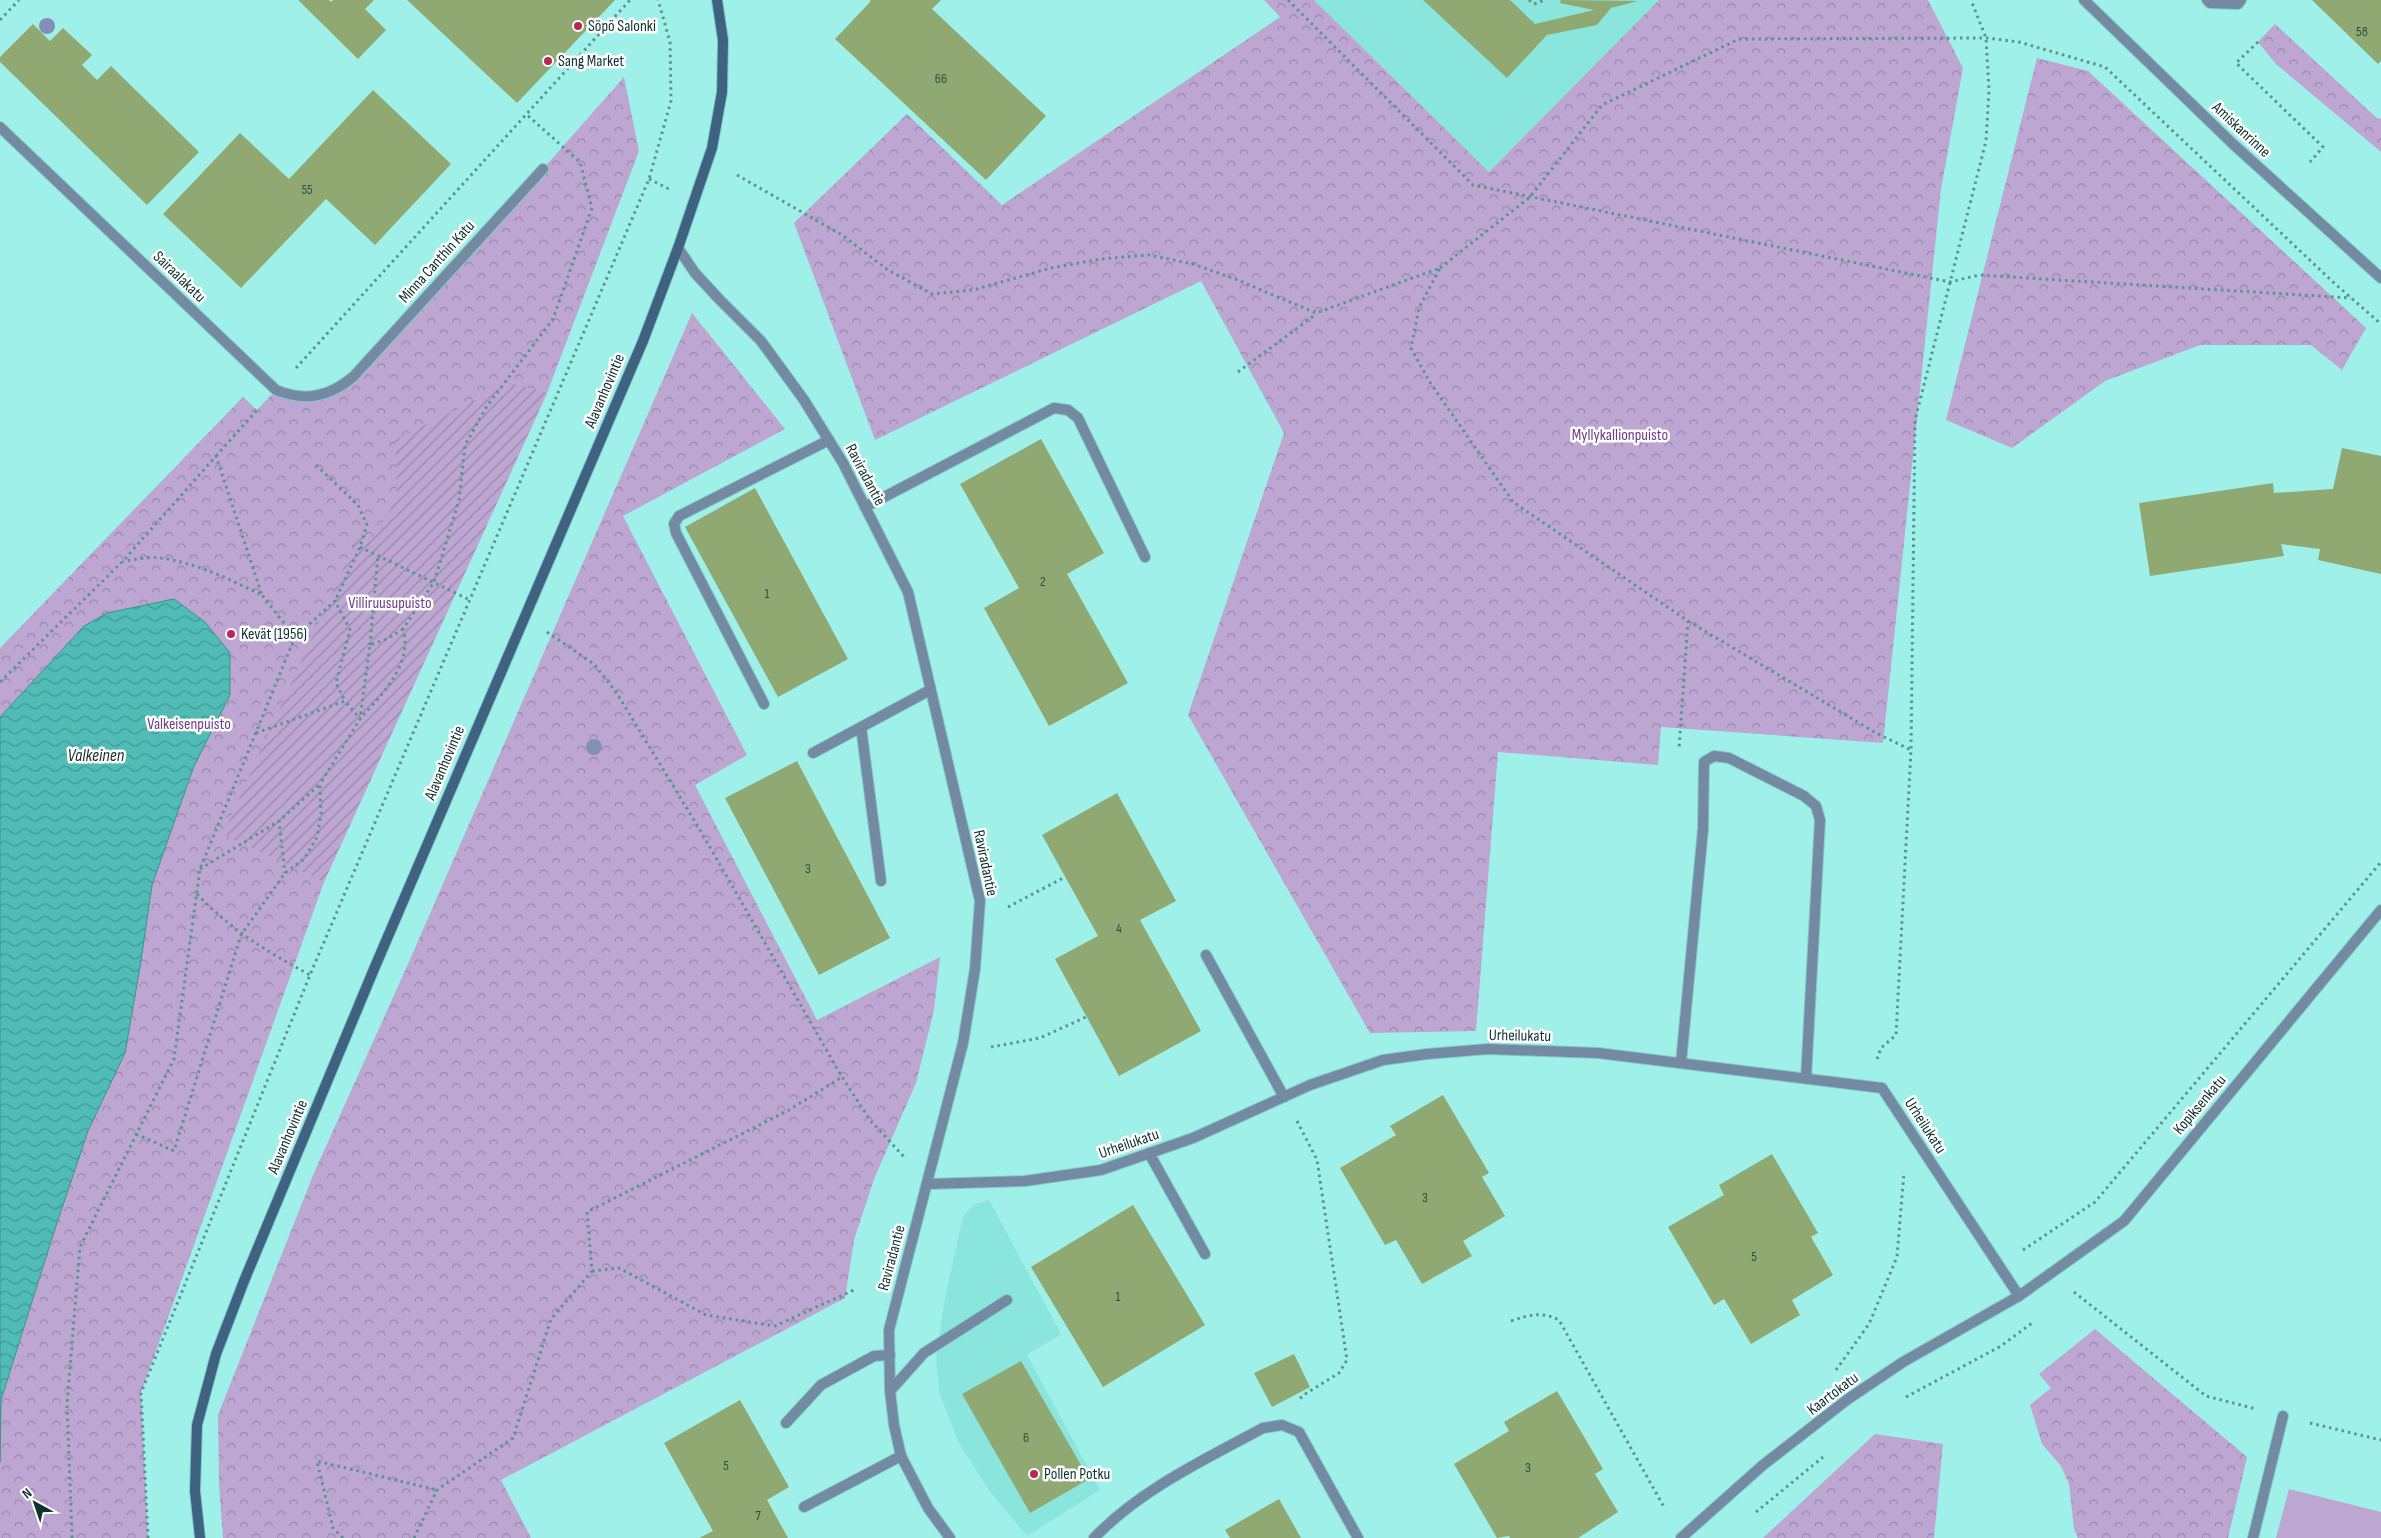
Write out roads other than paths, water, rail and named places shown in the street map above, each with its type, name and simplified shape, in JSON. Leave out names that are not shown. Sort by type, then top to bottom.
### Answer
[{"type":"main road","name":"Alavanhovintie","points":[[200,1538],[195,1491],[197,1425],[216,1354],[244,1281],[374,969],[642,341],[678,248],[712,148],[722,92],[723,40],[717,0]]},
{"type":"street","name":"Amiskanrinne","points":[[2084,0],[2232,144],[2381,278]]},
{"type":"street","points":[[2207,0],[2210,3],[2238,4],[2242,0]]},
{"type":"street","name":"Sairaalakatu","points":[[0,127],[276,390],[291,396],[328,393],[341,387],[354,376]]},
{"type":"street","name":"Minna Canthin Katu","points":[[354,376],[543,169]]},
{"type":"street","name":"Raviradantie","points":[[678,248],[695,273],[761,341],[804,400],[829,440],[908,592],[980,901],[975,969],[963,1043],[889,1330],[890,1391],[894,1424],[901,1456],[928,1508],[950,1538]]},
{"type":"street","points":[[865,507],[1054,408],[1068,410],[1078,418],[1144,557]]},
{"type":"street","points":[[764,704],[676,532],[674,524],[679,516],[829,440]]},
{"type":"street","points":[[812,753],[930,690]]},
{"type":"street","points":[[861,727],[881,881]]},
{"type":"street","points":[[1681,1062],[1703,829],[1704,762],[1714,756],[1729,758],[1804,796],[1816,806],[1820,820],[1806,1078]]},
{"type":"street","name":"Kopiksenkatu","points":[[2019,1296],[2124,1221],[2381,910]]},
{"type":"street","points":[[1206,956],[1284,1097]]},
{"type":"street","name":"Urheilukatu","points":[[928,1184],[1025,1181],[1101,1170],[1193,1138],[1310,1085],[1383,1060],[1488,1049],[1589,1052],[1882,1088],[2019,1296]]},
{"type":"street","points":[[1149,1153],[1205,1254]]},
{"type":"street","name":"Kaartokatu","points":[[1681,1538],[1763,1465],[1848,1400],[1903,1362],[2019,1296]]},
{"type":"street","points":[[890,1391],[924,1353],[1007,1300]]},
{"type":"street","points":[[786,1423],[821,1386],[874,1356],[890,1355]]},
{"type":"street","points":[[2253,1538],[2283,1416]]},
{"type":"street","points":[[1094,1538],[1115,1516],[1151,1491],[1264,1428],[1282,1425],[1299,1432],[1358,1538]]},
{"type":"street","points":[[804,1507],[901,1456]]},
{"type":"water","name":"Valkeinen","points":[[174,599],[205,622],[230,653],[230,695],[194,766],[152,885],[125,1053],[88,1131],[1,1400],[0,1462],[0,717],[84,626],[107,613]]},
{"type":"place","name":"Söpö Salonki","points":[[578,26]]},
{"type":"place","name":"Sang Market","points":[[548,61]]},
{"type":"place","name":"Kevät (1956)","points":[[231,634]]},
{"type":"place","name":"Pollen Potku","points":[[1034,1474]]},
{"type":"park label","name":"Myllykallionpuisto","points":[[1620,435]]},
{"type":"park label","name":"Villiruusupuisto","points":[[390,603]]},
{"type":"park label","name":"Valkeisenpuisto","points":[[189,724]]}]
